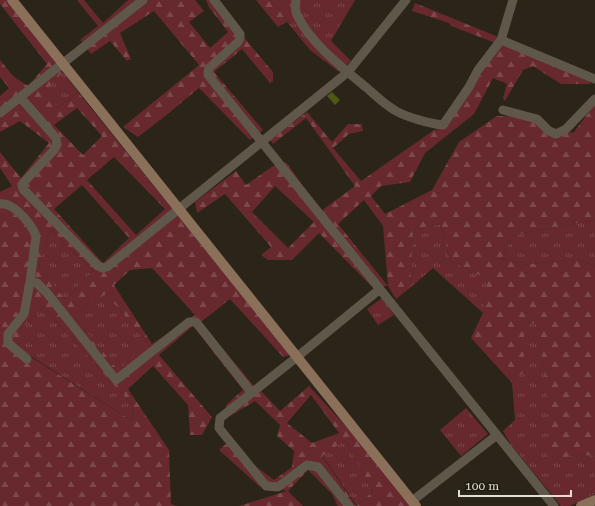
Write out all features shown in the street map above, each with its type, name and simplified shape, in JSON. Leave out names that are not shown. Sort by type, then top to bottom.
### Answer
[{"type":"street","points":[[12,0],[414,504],[497,435]]},
{"type":"street","points":[[0,113],[144,0]]},
{"type":"street","points":[[214,0],[240,34],[240,38],[238,42],[209,68],[208,75],[554,506]]},
{"type":"street","points":[[296,0],[296,14],[314,40],[348,72],[397,112],[436,124],[443,124],[469,87],[478,70],[501,40],[512,0]]},
{"type":"street","points":[[20,97],[56,138],[57,145],[24,182],[22,185],[23,188],[98,266],[102,268],[107,267],[348,72],[406,0]]},
{"type":"street","points":[[501,40],[595,78]]},
{"type":"street","points":[[503,110],[537,119],[549,132],[556,134],[566,129],[595,99]]},
{"type":"street","points":[[0,204],[3,203],[17,210],[34,230],[36,236],[24,314],[8,334],[8,343],[27,358]]},
{"type":"street","points":[[30,282],[37,284],[47,292],[116,380],[189,322],[196,322],[252,393]]},
{"type":"street","points":[[349,506],[318,468],[307,466],[278,487],[266,486],[219,428],[220,418],[297,358],[380,289]]},
{"type":"street","points":[[581,506],[595,500]]},
{"type":"green space","points":[[0,0],[8,0],[63,72],[44,92],[58,108],[78,92],[290,355],[283,357],[230,299],[201,322],[253,385],[262,392],[280,411],[309,386],[354,435],[410,506],[357,506],[373,491],[345,440],[322,456],[356,506],[338,506],[332,494],[308,470],[288,491],[303,506],[239,506],[287,491],[259,486],[219,450],[226,444],[274,480],[292,467],[294,451],[277,436],[280,425],[255,401],[225,419],[227,404],[243,390],[193,326],[159,355],[212,417],[202,435],[190,435],[188,405],[153,366],[128,389],[169,450],[171,504],[177,506],[0,506],[0,192],[12,186],[0,168],[0,152],[21,178],[49,143],[20,121],[0,132],[0,96],[9,88],[0,77],[0,60],[13,76],[28,86],[47,64],[0,4]],"holes":[[[77,108],[102,136],[83,155],[54,125]],[[114,157],[165,209],[136,235],[87,180]],[[82,185],[129,238],[103,263],[54,209]],[[50,229],[93,271],[65,300],[39,266]],[[152,268],[195,315],[152,344],[114,285],[130,270]],[[106,294],[148,343],[118,370],[73,315]],[[43,307],[133,406],[132,421],[23,352],[19,331]],[[311,395],[339,433],[312,443],[287,423]]]},
{"type":"green space","points":[[77,0],[84,0],[103,23],[128,0],[195,0],[204,11],[189,22],[210,48],[228,32],[209,7],[206,0],[217,0],[219,8],[273,72],[273,81],[270,83],[242,49],[214,72],[263,130],[250,140],[199,88],[138,137],[123,127],[199,65],[154,11],[120,33],[131,59],[127,61],[110,41],[91,54],[80,40],[98,26]]},
{"type":"green space","points":[[256,0],[269,0],[285,16],[287,22],[278,27]]},
{"type":"green space","points":[[269,0],[355,0],[331,41],[351,61],[339,72],[310,50],[287,22],[285,16]]},
{"type":"green space","points":[[415,3],[496,36],[502,43],[588,78],[591,84],[561,84],[533,66],[523,70],[505,101],[503,98],[507,84],[493,78],[474,114],[425,153],[410,182],[381,186],[371,196],[385,214],[432,190],[459,142],[497,116],[532,117],[553,135],[574,132],[595,104],[595,220],[513,235],[502,258],[520,265],[577,259],[595,266],[595,459],[592,455],[547,458],[552,436],[539,325],[524,321],[524,372],[512,383],[471,338],[483,313],[488,279],[450,261],[441,224],[413,230],[410,288],[396,299],[388,286],[371,286],[319,233],[292,260],[268,260],[261,255],[271,247],[225,194],[197,213],[195,202],[236,171],[246,185],[273,166],[286,162],[321,211],[355,186],[306,118],[273,144],[270,140],[307,112],[332,142],[348,124],[362,124],[363,131],[349,134],[333,148],[361,181],[434,130],[446,128],[496,50],[493,42],[451,26],[449,23],[412,11]],"holes":[[[275,186],[314,222],[288,248],[252,212]],[[364,200],[383,226],[388,286],[338,224]]]},
{"type":"green space","points":[[63,72],[78,92],[58,108],[43,92]]},
{"type":"green space","points":[[595,220],[595,266],[577,259],[520,265],[502,258],[513,235]]},
{"type":"green space","points":[[441,224],[450,261],[489,279],[483,313],[433,268],[410,288],[413,230]]},
{"type":"green space","points":[[50,229],[93,271],[65,300],[39,266]]},
{"type":"green space","points":[[106,294],[148,343],[118,371],[73,315]]},
{"type":"green space","points":[[382,298],[394,315],[378,325],[367,309]]},
{"type":"green space","points":[[43,307],[133,406],[132,421],[23,351],[18,332]]},
{"type":"green space","points":[[524,321],[539,325],[553,436],[548,457],[592,455],[595,459],[595,494],[570,506],[561,506],[511,445],[503,431],[515,420],[512,383],[524,372]]},
{"type":"green space","points":[[466,408],[488,434],[461,456],[440,430]]},
{"type":"green space","points":[[345,440],[373,491],[357,506],[322,455]]},
{"type":"building","points":[[332,92],[340,100],[335,105],[327,96]]}]
